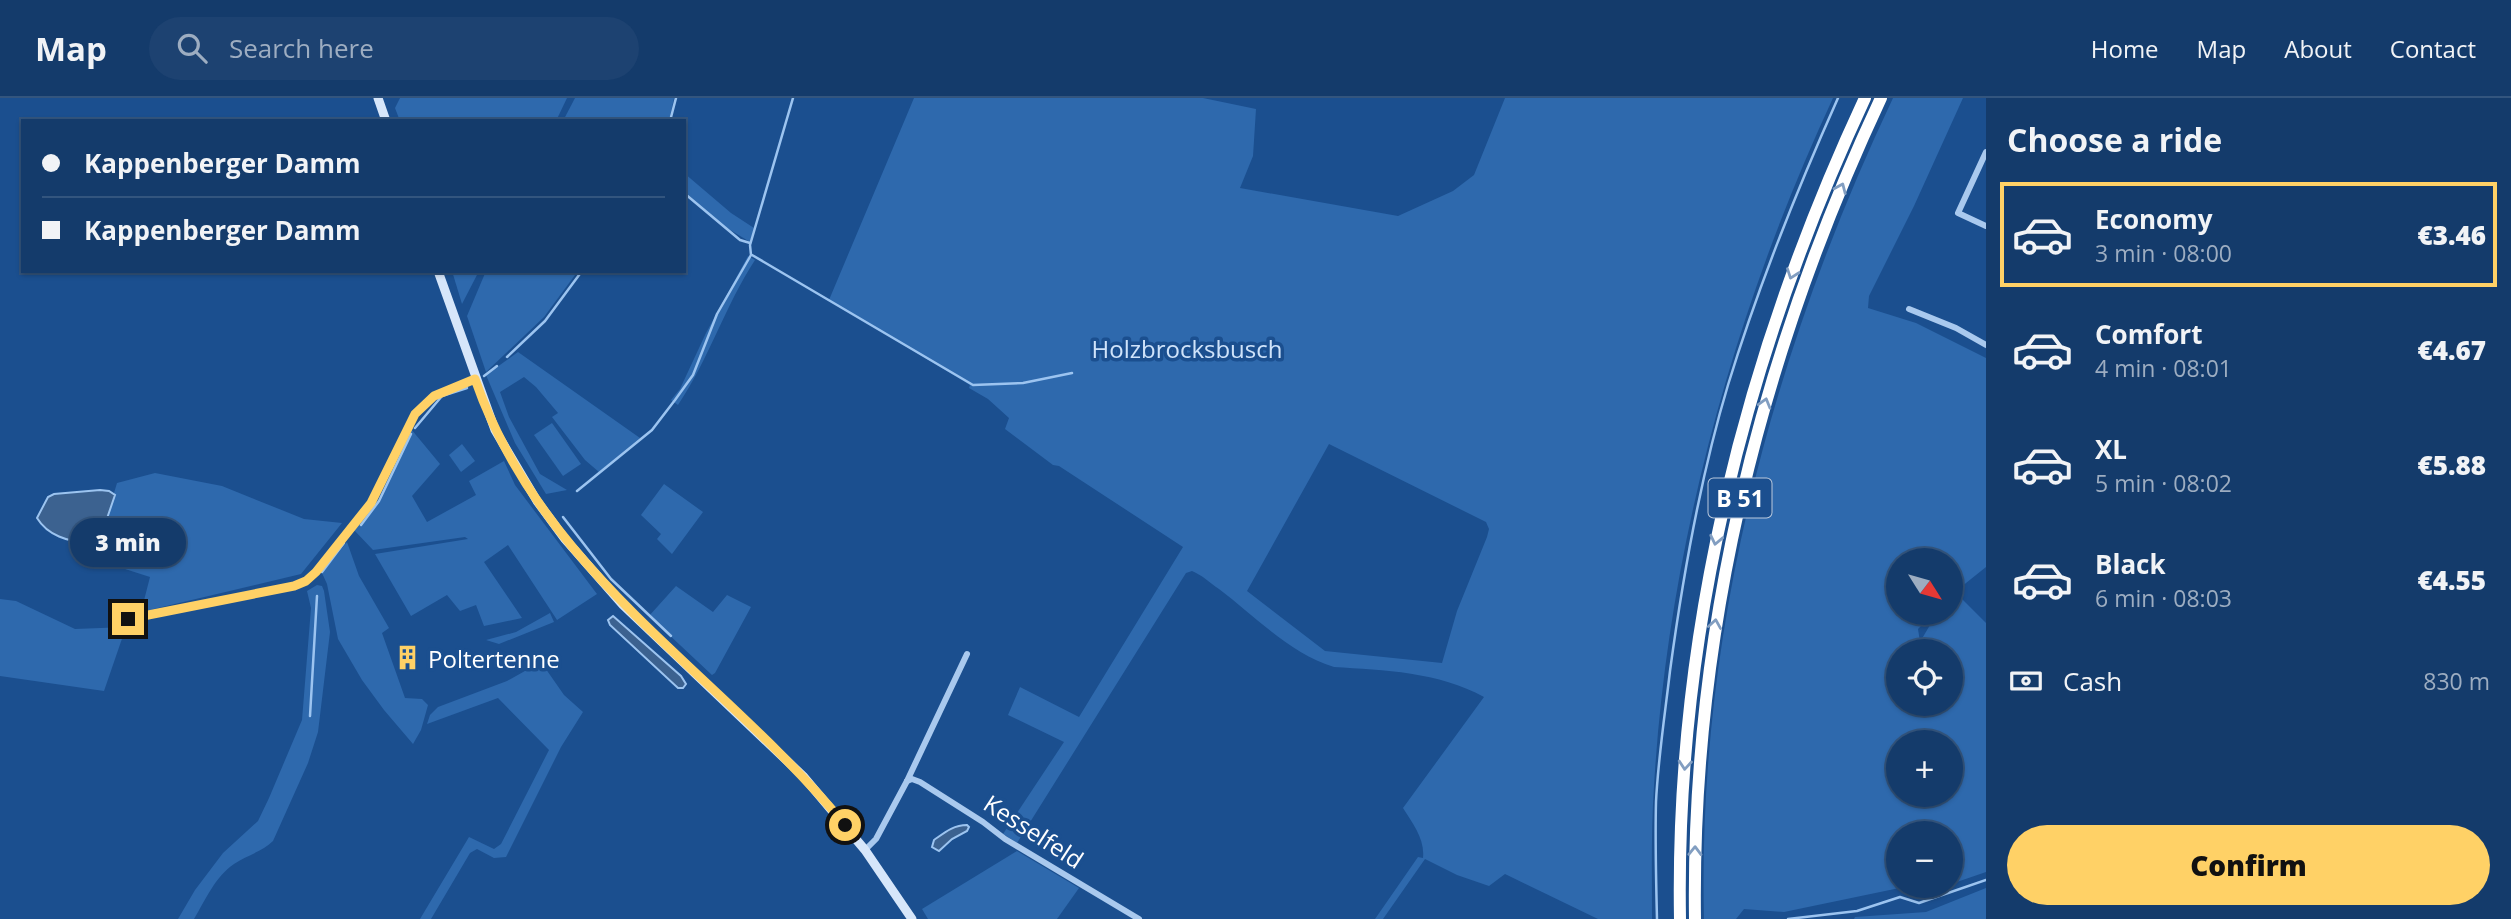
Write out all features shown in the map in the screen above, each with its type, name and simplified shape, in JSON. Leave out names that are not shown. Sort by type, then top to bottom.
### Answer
[{"type":"highway","name":"B 51","points":[[1680,919],[1681,814],[1691,696],[1707,582],[1720,517],[1768,342],[1823,193],[1865,98]]},
{"type":"highway","name":"B 51","points":[[1695,919],[1695,821],[1704,710],[1714,632],[1735,519],[1765,402],[1795,309],[1832,210],[1881,98]]},
{"type":"main road","points":[[378,98],[385,119]]},
{"type":"main road","points":[[439,273],[490,418],[508,455],[537,501],[582,560],[639,621],[803,776],[865,850],[912,919]]},
{"type":"street","points":[[1986,152],[1958,213],[1986,226]]},
{"type":"street","points":[[1909,309],[1956,328],[1986,345]]},
{"type":"street","points":[[128,619],[294,586],[306,581],[371,503],[415,414],[434,396],[475,379]]},
{"type":"street","points":[[865,850],[876,839],[967,654]]},
{"type":"street","name":"Kesselfeld","points":[[906,780],[920,782],[1005,839],[1139,919]]},
{"type":"green space","points":[[400,98],[567,98],[557,119],[399,119],[395,108]]},
{"type":"green space","points":[[575,98],[674,98],[669,119],[564,119]]},
{"type":"green space","name":"Holzbrocksbusch","points":[[914,98],[1203,98],[1256,109],[1253,156],[1240,188],[1398,216],[1453,191],[1474,175],[1505,98],[1833,98],[1797,180],[1736,348],[1690,521],[1662,697],[1653,803],[1652,919],[1598,919],[1505,874],[1489,886],[1457,875],[1425,859],[1383,919],[1375,919],[1418,857],[1423,858],[1420,838],[1403,808],[1484,697],[1430,677],[1334,667],[1318,661],[1288,644],[1192,571],[1186,573],[1017,843],[1003,834],[1064,742],[1008,715],[1020,687],[1079,717],[1183,547],[1059,466],[1053,465],[1005,429],[1009,418],[988,399],[969,388],[970,385],[829,300]],"holes":[[[1329,444],[1486,522],[1489,529],[1487,537],[1457,611],[1442,663],[1325,651],[1247,591]]]},
{"type":"green space","points":[[1893,98],[1963,98],[1869,296],[1868,308],[1916,323],[1986,358],[1986,567],[1964,585],[1964,548],[1886,548],[1886,625],[1922,625],[1918,629],[1920,639],[1886,639],[1886,716],[1963,716],[1963,639],[1922,639],[1930,625],[1964,625],[1964,601],[1986,623],[1986,872],[1963,880],[1963,821],[1886,821],[1886,891],[1784,912],[1744,909],[1736,919],[1704,919],[1705,812],[1714,706],[1729,601],[1750,498],[1778,395],[1811,294],[1850,195]]},
{"type":"green space","points":[[686,175],[731,213],[754,228],[750,242],[722,225],[686,193]]},
{"type":"green space","points":[[748,256],[755,260],[678,405],[671,400],[680,389],[706,333]]},
{"type":"green space","points":[[453,273],[478,273],[462,304]]},
{"type":"green space","points":[[485,273],[577,273],[544,317],[486,372],[467,316]]},
{"type":"green space","points":[[518,352],[640,438],[599,472],[585,460],[552,417],[558,413],[524,377],[500,392],[509,417],[540,474],[567,490],[546,494],[515,443],[486,375]]},
{"type":"green space","points":[[552,423],[581,464],[563,476],[534,435]]},
{"type":"green space","points":[[411,429],[440,464],[412,496],[427,522],[476,495],[469,481],[504,461],[515,485],[597,594],[557,620],[508,545],[484,562],[522,618],[484,626],[476,605],[460,611],[447,595],[411,616],[375,554],[468,539],[465,537],[373,550],[354,530],[378,501]]},
{"type":"green space","points":[[462,444],[475,461],[461,472],[449,455]]},
{"type":"green space","points":[[155,473],[222,486],[304,519],[342,523],[301,574],[141,612],[150,577],[125,569],[131,549],[101,536],[117,483]]},
{"type":"green space","points":[[664,484],[703,512],[672,554],[657,539],[661,534],[641,515]]},
{"type":"green space","points":[[347,542],[359,576],[389,628],[382,633],[405,698],[422,699],[428,705],[421,730],[413,744],[362,680],[338,639],[327,584],[322,573]]},
{"type":"green space","points":[[317,585],[322,586],[324,591],[330,632],[318,732],[308,763],[273,841],[227,869],[211,889],[194,919],[178,919],[195,890],[223,853],[258,821],[302,720],[311,608],[307,591]]},
{"type":"green space","points":[[676,586],[713,612],[727,595],[751,607],[712,675],[649,616]]},
{"type":"green space","points":[[0,599],[16,601],[75,629],[126,627],[104,691],[0,676]]},
{"type":"green space","points":[[550,613],[554,622],[499,644],[486,640],[516,632]]},
{"type":"green space","points":[[541,662],[564,695],[583,712],[561,747],[506,857],[494,858],[477,849],[470,853],[431,919],[420,919],[469,837],[494,849],[501,844],[549,750],[498,698],[427,724],[430,715],[438,707],[507,681]]},
{"type":"green space","points":[[1017,851],[1079,888],[1057,919],[928,919],[922,909]]},
{"type":"green space","points":[[1986,888],[1986,919],[1854,919],[1926,912]]},
{"type":"shaded area","points":[[100,490],[115,495],[101,536],[96,538],[87,529],[76,529],[72,532],[74,536],[84,538],[87,543],[59,536],[47,529],[37,518],[48,497],[54,494]]},
{"type":"shaded area","points":[[613,616],[681,676],[686,684],[683,688],[678,688],[610,625],[608,620]]},
{"type":"shaded area","points":[[967,825],[967,831],[952,839],[939,851],[932,847],[934,840],[945,832]]},
{"type":"waterway","points":[[671,119],[676,98]]},
{"type":"waterway","points":[[577,491],[652,430],[693,375],[717,314],[751,255],[750,245],[793,98]]},
{"type":"waterway","points":[[1657,919],[1656,817],[1660,753],[1693,527],[1718,420],[1752,312],[1793,204],[1838,98]]},
{"type":"waterway","points":[[686,195],[740,240],[750,243]]},
{"type":"waterway","points":[[752,255],[973,385],[1023,383],[1072,373]]},
{"type":"waterway","points":[[507,357],[545,321],[581,273]]},
{"type":"waterway","points":[[484,376],[497,366]]},
{"type":"waterway","points":[[415,428],[442,396],[467,388]]},
{"type":"waterway","points":[[361,525],[379,501],[411,434]]},
{"type":"waterway","points":[[563,517],[611,579],[671,636]]},
{"type":"waterway","points":[[322,572],[344,543]]},
{"type":"waterway","points":[[310,716],[317,596]]},
{"type":"waterway","points":[[1788,919],[1857,911],[1900,897],[1919,903],[1986,880]]},
{"type":"place","name":"Poltertenne","points":[[408,658]]},
{"type":"route","points":[[128,619],[294,586],[306,581],[371,503],[415,414],[434,396],[475,379],[508,455],[537,501],[582,560],[639,621],[803,776],[845,825]]}]
